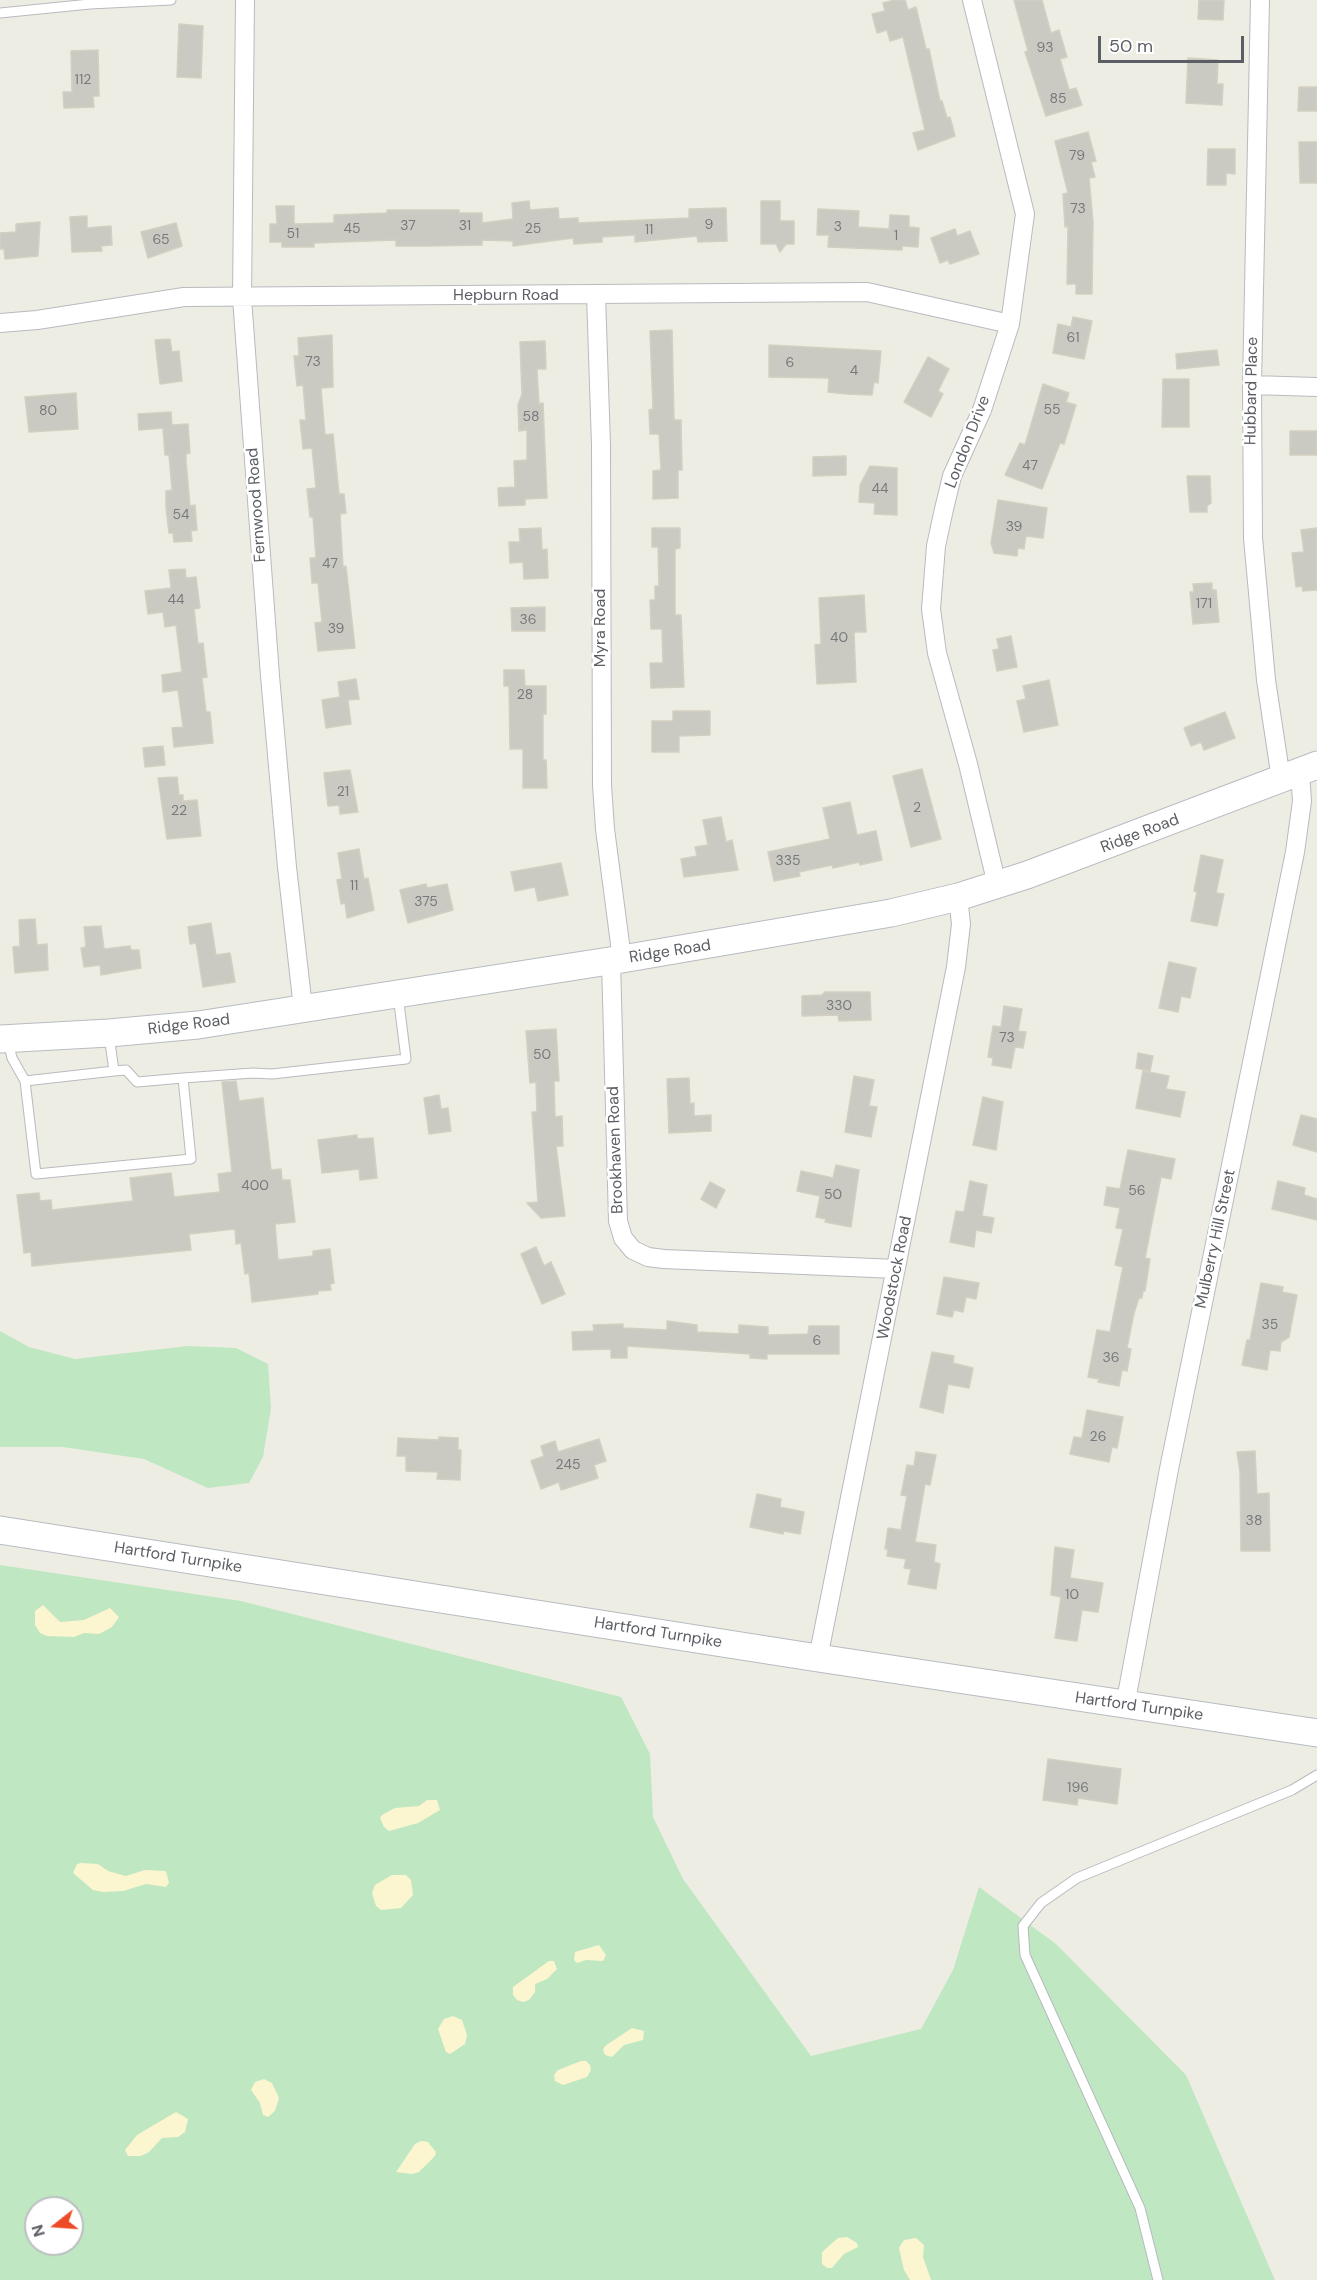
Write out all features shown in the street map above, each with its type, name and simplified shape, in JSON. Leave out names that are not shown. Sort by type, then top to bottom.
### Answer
[{"type":"main road","name":"Ridge Road","points":[[4,1039],[198,1025],[834,924],[958,897],[997,885],[1092,852],[1300,772]]},
{"type":"main road","name":"Hartford Turnpike","points":[[0,1530],[1125,1706],[1317,1733]]},
{"type":"street","name":"Fernwood Road","points":[[245,0],[242,298],[271,687],[287,867],[303,1008]]},
{"type":"street","name":"London Drive","points":[[972,0],[1026,214],[1010,324],[982,410],[952,476],[936,546],[932,575],[932,609],[937,653],[968,764],[997,885]]},
{"type":"street","name":"Hubbard Place","points":[[1260,0],[1252,385],[1252,538],[1266,680],[1300,772]]},
{"type":"street","name":"Hepburn Road","points":[[0,323],[37,320],[184,297],[867,292],[1010,324]]},
{"type":"street","name":"Myra Road","points":[[596,295],[601,445],[602,785],[616,960]]},
{"type":"street","points":[[1252,385],[1317,387]]},
{"type":"street","name":"Mulberry Hill Street","points":[[1125,1706],[1181,1410],[1295,852],[1302,801],[1300,772]]},
{"type":"street","name":"Woodstock Road","points":[[818,1658],[956,967],[961,924],[958,897]]},
{"type":"street","name":"Brookhaven Road","points":[[616,960],[618,1221],[623,1238],[633,1250],[648,1257],[664,1259],[896,1269]]},
{"type":"lane","points":[[0,13],[90,4],[171,0]]},
{"type":"lane","points":[[25,1081],[126,1070],[137,1082],[253,1073],[272,1074],[406,1059],[398,994]]},
{"type":"lane","points":[[109,1033],[114,1071]]},
{"type":"lane","points":[[4,1039],[25,1081],[36,1174],[190,1159],[183,1078]]},
{"type":"lane","points":[[1158,2280],[1140,2208],[1025,1955],[1023,1926],[1041,1903],[1077,1878],[1292,1790],[1317,1775]]},
{"type":"green space","points":[[0,1331],[29,1347],[75,1359],[188,1346],[236,1348],[268,1364],[271,1408],[263,1457],[249,1483],[208,1488],[144,1459],[63,1447],[0,1447]]},
{"type":"green space","points":[[0,1565],[241,1601],[621,1697],[650,1754],[653,1817],[683,1879],[811,2056],[921,2029],[953,1970],[979,1887],[1056,1944],[1186,2075],[1275,2280],[0,2280]]},
{"type":"sand","points":[[43,1605],[60,1622],[84,1620],[110,1608],[119,1617],[112,1627],[99,1634],[84,1633],[74,1637],[47,1636],[40,1633],[35,1625],[35,1611]]},
{"type":"sand","points":[[427,1800],[437,1800],[440,1810],[418,1823],[389,1831],[384,1827],[380,1818],[382,1815],[395,1808],[419,1806]]},
{"type":"sand","points":[[77,1864],[98,1864],[108,1871],[126,1876],[145,1870],[166,1871],[169,1883],[166,1887],[146,1884],[123,1891],[93,1890],[73,1873]]},
{"type":"sand","points":[[392,1875],[406,1875],[411,1880],[413,1895],[401,1908],[381,1910],[376,1906],[372,1893],[375,1885]]},
{"type":"sand","points":[[599,1945],[606,1955],[603,1961],[586,1960],[577,1963],[574,1960],[575,1952]]},
{"type":"sand","points":[[549,1961],[554,1961],[557,1969],[547,1979],[535,1984],[535,1992],[529,2000],[523,2002],[517,2000],[513,1995],[513,1987]]},
{"type":"sand","points":[[453,2016],[462,2020],[467,2035],[465,2044],[450,2054],[446,2052],[438,2029],[444,2019]]},
{"type":"sand","points":[[632,2028],[644,2031],[643,2040],[624,2045],[612,2057],[605,2055],[603,2050],[605,2046]]},
{"type":"sand","points":[[586,2061],[590,2065],[591,2070],[587,2077],[563,2085],[555,2081],[554,2075],[558,2070]]},
{"type":"sand","points":[[264,2079],[272,2083],[279,2098],[275,2111],[268,2117],[263,2115],[260,2103],[251,2090],[255,2082]]},
{"type":"sand","points":[[176,2112],[188,2119],[185,2132],[178,2137],[162,2138],[149,2152],[141,2156],[128,2156],[125,2150],[137,2135]]},
{"type":"sand","points":[[421,2141],[428,2142],[436,2152],[435,2156],[419,2172],[412,2174],[396,2172],[415,2144]]},
{"type":"sand","points":[[847,2237],[857,2243],[858,2247],[844,2254],[832,2268],[827,2268],[822,2264],[822,2252],[838,2238]]},
{"type":"sand","points":[[916,2238],[924,2245],[923,2257],[931,2280],[910,2280],[904,2270],[899,2248],[904,2240]]},
{"type":"building","points":[[905,0],[908,10],[916,7],[926,49],[929,49],[940,101],[942,101],[947,118],[950,117],[955,136],[918,150],[913,133],[925,130],[903,37],[890,41],[887,30],[877,33],[872,14],[885,11],[883,3]]},
{"type":"building","points":[[1014,0],[1042,0],[1051,33],[1059,30],[1067,57],[1060,59],[1069,90],[1076,88],[1082,105],[1046,116],[1025,52],[1028,51]]},
{"type":"building","points":[[1199,0],[1224,0],[1223,20],[1198,19]]},
{"type":"building","points":[[179,24],[203,26],[201,78],[177,77]]},
{"type":"building","points":[[98,50],[99,96],[93,96],[94,107],[64,108],[63,92],[72,92],[71,51]]},
{"type":"building","points":[[1188,58],[1218,60],[1217,84],[1223,84],[1222,105],[1186,103]]},
{"type":"building","points":[[1299,87],[1317,87],[1317,111],[1298,111]]},
{"type":"building","points":[[1088,132],[1096,161],[1091,162],[1095,177],[1089,178],[1093,221],[1092,294],[1076,294],[1076,284],[1067,284],[1068,226],[1065,227],[1063,194],[1068,193],[1055,141]]},
{"type":"building","points":[[1299,142],[1317,142],[1317,183],[1300,183]]},
{"type":"building","points":[[1208,149],[1235,149],[1235,174],[1226,173],[1226,185],[1207,185]]},
{"type":"building","points":[[529,201],[530,210],[558,208],[559,219],[578,218],[578,223],[689,218],[689,209],[726,208],[727,241],[698,242],[697,236],[635,242],[635,235],[602,237],[602,242],[574,244],[573,238],[513,246],[513,241],[482,240],[482,245],[426,246],[396,246],[396,240],[314,243],[314,247],[282,247],[282,242],[270,242],[270,224],[277,224],[276,206],[294,206],[294,224],[334,223],[334,215],[387,213],[387,210],[459,210],[459,213],[482,213],[482,223],[513,219],[512,203]]},
{"type":"building","points":[[761,201],[780,201],[780,221],[794,221],[794,244],[786,244],[780,252],[776,244],[761,244]]},
{"type":"building","points":[[818,209],[859,211],[858,227],[889,229],[890,215],[909,216],[909,227],[919,228],[918,247],[902,246],[902,250],[828,247],[829,235],[817,235]]},
{"type":"building","points":[[87,216],[87,228],[111,226],[112,245],[101,246],[102,251],[72,252],[70,217]]},
{"type":"building","points":[[40,222],[38,256],[5,259],[4,249],[0,249],[0,233],[16,232],[16,224]]},
{"type":"building","points":[[176,223],[182,246],[148,258],[141,232]]},
{"type":"building","points":[[955,229],[957,236],[970,231],[979,254],[950,264],[948,260],[940,263],[931,238]]},
{"type":"building","points":[[1073,317],[1092,321],[1084,359],[1053,353],[1058,324],[1071,327]]},
{"type":"building","points":[[672,330],[674,420],[681,420],[682,470],[678,470],[678,498],[653,499],[653,471],[661,470],[659,434],[650,434],[649,410],[653,409],[650,331]]},
{"type":"building","points":[[332,335],[333,387],[321,388],[325,435],[333,434],[339,494],[344,494],[346,513],[340,514],[343,567],[346,566],[355,648],[318,651],[315,623],[322,622],[318,583],[312,583],[310,558],[316,558],[313,517],[310,517],[307,489],[316,488],[312,448],[303,449],[300,420],[306,420],[303,385],[297,386],[294,356],[299,356],[298,338]]},
{"type":"building","points":[[170,339],[172,352],[179,351],[182,381],[160,384],[155,340]]},
{"type":"building","points":[[545,341],[546,369],[537,369],[539,404],[543,403],[547,498],[525,499],[525,505],[499,506],[498,488],[515,487],[514,461],[527,460],[527,430],[519,431],[518,405],[522,394],[520,342]]},
{"type":"building","points":[[769,345],[881,351],[878,383],[874,382],[872,395],[847,394],[828,392],[829,378],[769,377]]},
{"type":"building","points":[[1217,350],[1219,365],[1177,369],[1176,354]]},
{"type":"building","points":[[928,357],[949,369],[938,391],[943,394],[931,417],[904,402]]},
{"type":"building","points":[[1163,379],[1189,379],[1189,427],[1162,427]]},
{"type":"building","points":[[1043,384],[1069,393],[1066,402],[1076,405],[1064,444],[1060,443],[1042,489],[1005,475],[1020,443],[1025,445]]},
{"type":"building","points":[[76,393],[78,429],[29,432],[25,397]]},
{"type":"building","points":[[171,412],[172,425],[188,424],[190,453],[186,454],[186,461],[190,506],[195,505],[197,530],[191,531],[192,541],[174,542],[173,533],[169,533],[166,491],[172,490],[169,455],[165,455],[163,428],[139,430],[138,414]]},
{"type":"building","points":[[1290,431],[1317,431],[1317,455],[1290,455]]},
{"type":"building","points":[[846,456],[846,475],[813,476],[813,457]]},
{"type":"building","points":[[870,466],[897,468],[897,515],[874,514],[875,503],[859,502],[860,485]]},
{"type":"building","points":[[1187,476],[1210,476],[1211,503],[1207,506],[1207,512],[1190,512]]},
{"type":"building","points":[[998,500],[1047,508],[1043,538],[1026,536],[1024,549],[1018,548],[1017,556],[994,553],[991,543]]},
{"type":"building","points":[[541,528],[542,550],[547,549],[548,578],[524,579],[523,562],[510,563],[509,542],[520,542],[519,529]]},
{"type":"building","points":[[652,528],[680,528],[680,548],[675,549],[675,615],[681,615],[684,687],[651,688],[650,663],[663,663],[662,629],[651,629],[650,600],[655,600],[655,586],[659,586],[658,547],[652,547]]},
{"type":"building","points":[[1317,528],[1317,590],[1303,591],[1302,586],[1296,587],[1292,553],[1304,552],[1301,530]]},
{"type":"building","points":[[185,569],[186,578],[196,577],[200,608],[194,609],[198,644],[203,643],[207,677],[202,678],[206,712],[210,712],[213,743],[174,747],[172,728],[183,727],[178,690],[163,692],[162,675],[182,672],[176,625],[165,627],[163,612],[148,614],[145,591],[171,588],[169,570]]},
{"type":"building","points":[[1212,583],[1212,590],[1216,590],[1219,622],[1193,624],[1190,592],[1194,592],[1193,584]]},
{"type":"building","points":[[864,595],[866,632],[854,632],[856,682],[817,684],[815,645],[821,644],[819,598]]},
{"type":"building","points":[[545,607],[545,631],[512,631],[511,608]]},
{"type":"building","points":[[1011,636],[1017,667],[997,671],[993,650],[999,649],[997,639]]},
{"type":"building","points":[[504,670],[524,670],[525,686],[546,686],[546,714],[543,714],[543,760],[546,760],[547,788],[523,788],[523,749],[510,749],[509,686],[504,686]]},
{"type":"building","points":[[356,679],[359,699],[348,700],[351,724],[326,728],[322,700],[340,697],[338,682]]},
{"type":"building","points":[[1049,680],[1058,725],[1024,732],[1017,701],[1026,699],[1023,686]]},
{"type":"building","points":[[673,711],[710,711],[710,735],[679,736],[679,752],[652,752],[652,721],[673,721]]},
{"type":"building","points":[[1225,712],[1235,738],[1204,750],[1201,742],[1191,746],[1184,728]]},
{"type":"building","points":[[163,746],[165,765],[145,767],[143,748]]},
{"type":"building","points":[[922,769],[941,839],[911,847],[893,776]]},
{"type":"building","points":[[350,770],[358,812],[340,814],[339,805],[328,806],[324,773]]},
{"type":"building","points":[[177,777],[179,795],[183,795],[183,801],[197,800],[201,836],[167,839],[158,778]]},
{"type":"building","points":[[850,802],[857,835],[876,831],[882,860],[833,868],[832,865],[799,872],[800,876],[774,881],[768,852],[830,839],[823,808]]},
{"type":"building","points":[[721,817],[726,842],[732,840],[738,870],[684,877],[681,859],[697,856],[695,847],[708,845],[703,820]]},
{"type":"building","points":[[359,849],[364,879],[368,878],[374,910],[347,918],[345,903],[341,904],[337,880],[342,879],[338,853]]},
{"type":"building","points":[[1201,855],[1223,860],[1216,893],[1224,894],[1217,926],[1191,921]]},
{"type":"building","points":[[561,863],[568,895],[538,901],[535,887],[515,891],[511,872]]},
{"type":"building","points":[[426,884],[427,888],[447,884],[453,910],[408,923],[400,890]]},
{"type":"building","points":[[35,919],[37,945],[47,944],[48,970],[15,973],[13,947],[20,946],[19,920]]},
{"type":"building","points":[[211,923],[216,955],[230,953],[235,982],[203,987],[196,943],[190,944],[188,927]]},
{"type":"building","points":[[101,926],[104,949],[130,946],[131,950],[139,950],[141,968],[101,975],[100,965],[84,967],[81,948],[86,947],[84,927]]},
{"type":"building","points":[[1169,962],[1196,968],[1190,998],[1181,996],[1178,1012],[1159,1008]]},
{"type":"building","points":[[825,992],[870,992],[871,1020],[839,1021],[838,1015],[802,1016],[802,996],[822,995]]},
{"type":"building","points":[[1004,1006],[1022,1009],[1018,1031],[1026,1032],[1023,1048],[1015,1047],[1011,1068],[992,1065],[993,1058],[988,1057],[993,1026],[1001,1027]]},
{"type":"building","points":[[556,1029],[559,1081],[554,1081],[555,1117],[562,1116],[563,1146],[556,1146],[565,1216],[541,1218],[527,1203],[538,1202],[532,1112],[537,1112],[536,1082],[530,1083],[526,1031]]},
{"type":"building","points":[[1138,1053],[1153,1056],[1150,1071],[1136,1068]]},
{"type":"building","points":[[1143,1071],[1169,1076],[1166,1089],[1185,1092],[1180,1117],[1136,1108]]},
{"type":"building","points":[[854,1076],[874,1080],[869,1106],[877,1107],[871,1137],[845,1132]]},
{"type":"building","points":[[689,1078],[690,1104],[694,1103],[694,1116],[711,1115],[711,1131],[669,1133],[667,1079]]},
{"type":"building","points":[[236,1081],[239,1101],[263,1098],[271,1170],[281,1169],[282,1180],[290,1180],[295,1222],[275,1224],[278,1260],[313,1256],[313,1251],[330,1249],[334,1283],[330,1284],[331,1290],[318,1291],[318,1294],[252,1302],[249,1273],[245,1274],[241,1243],[236,1244],[235,1229],[189,1234],[191,1250],[32,1266],[31,1252],[24,1253],[17,1195],[39,1193],[40,1201],[51,1200],[52,1210],[133,1201],[130,1178],[171,1173],[174,1197],[220,1192],[218,1174],[232,1172],[222,1082]]},
{"type":"building","points":[[439,1095],[441,1109],[448,1108],[451,1131],[429,1134],[424,1098]]},
{"type":"building","points":[[983,1097],[1003,1102],[996,1150],[973,1145]]},
{"type":"building","points":[[1301,1115],[1317,1119],[1317,1152],[1293,1145]]},
{"type":"building","points":[[357,1135],[357,1139],[373,1138],[377,1178],[360,1180],[359,1169],[322,1173],[318,1140]]},
{"type":"building","points":[[1128,1150],[1175,1159],[1171,1179],[1161,1177],[1145,1258],[1150,1259],[1145,1291],[1143,1291],[1142,1298],[1139,1298],[1134,1313],[1127,1348],[1131,1349],[1127,1371],[1122,1370],[1119,1386],[1098,1382],[1099,1379],[1088,1377],[1097,1330],[1110,1332],[1123,1267],[1115,1265],[1123,1229],[1116,1228],[1120,1208],[1104,1205],[1107,1187],[1120,1189]]},
{"type":"building","points":[[836,1165],[859,1170],[851,1227],[825,1222],[826,1219],[816,1217],[820,1196],[797,1191],[801,1171],[833,1178]]},
{"type":"building","points":[[970,1181],[987,1185],[982,1216],[994,1218],[991,1233],[976,1230],[974,1247],[950,1242],[956,1211],[964,1212]]},
{"type":"building","points":[[1278,1181],[1305,1188],[1304,1195],[1317,1199],[1317,1220],[1272,1209]]},
{"type":"building","points":[[710,1182],[725,1190],[716,1208],[701,1199]]},
{"type":"building","points":[[536,1247],[544,1266],[551,1262],[565,1294],[542,1304],[521,1254]]},
{"type":"building","points":[[944,1277],[979,1283],[976,1299],[966,1297],[963,1312],[954,1310],[952,1317],[937,1314]]},
{"type":"building","points":[[1261,1283],[1283,1287],[1282,1292],[1297,1295],[1289,1337],[1281,1342],[1280,1351],[1270,1350],[1267,1370],[1242,1365],[1247,1340],[1250,1340]]},
{"type":"building","points":[[667,1321],[697,1325],[697,1332],[739,1334],[739,1325],[768,1327],[768,1335],[808,1334],[809,1326],[839,1326],[839,1354],[767,1354],[767,1359],[750,1358],[750,1354],[627,1346],[627,1358],[611,1358],[611,1349],[573,1350],[572,1332],[594,1331],[593,1325],[623,1324],[623,1328],[667,1330]]},
{"type":"building","points":[[932,1352],[954,1356],[953,1363],[973,1368],[969,1388],[948,1384],[943,1413],[920,1407]]},
{"type":"building","points":[[1087,1410],[1123,1417],[1117,1448],[1112,1447],[1109,1462],[1070,1454],[1074,1437],[1082,1438]]},
{"type":"building","points":[[439,1437],[458,1438],[458,1450],[461,1450],[460,1480],[437,1479],[438,1472],[406,1471],[406,1456],[397,1456],[398,1438],[439,1440]]},
{"type":"building","points":[[599,1439],[606,1461],[594,1465],[598,1478],[561,1490],[559,1482],[541,1489],[531,1461],[544,1456],[541,1446],[555,1441],[558,1452]]},
{"type":"building","points":[[1255,1451],[1257,1494],[1269,1493],[1270,1551],[1241,1551],[1240,1472],[1237,1452]]},
{"type":"building","points":[[916,1452],[936,1455],[930,1485],[925,1484],[915,1542],[936,1545],[934,1562],[940,1564],[936,1589],[908,1584],[911,1569],[904,1568],[906,1559],[887,1556],[888,1549],[885,1549],[888,1528],[901,1530],[907,1496],[901,1495],[907,1465],[914,1466]]},
{"type":"building","points":[[757,1494],[781,1499],[780,1507],[804,1512],[800,1534],[784,1531],[783,1534],[750,1527]]},
{"type":"building","points":[[1055,1547],[1074,1550],[1070,1578],[1103,1583],[1098,1612],[1082,1610],[1077,1641],[1055,1638],[1061,1597],[1051,1595]]},
{"type":"building","points":[[1048,1759],[1121,1769],[1117,1804],[1078,1798],[1077,1805],[1043,1800]]}]
